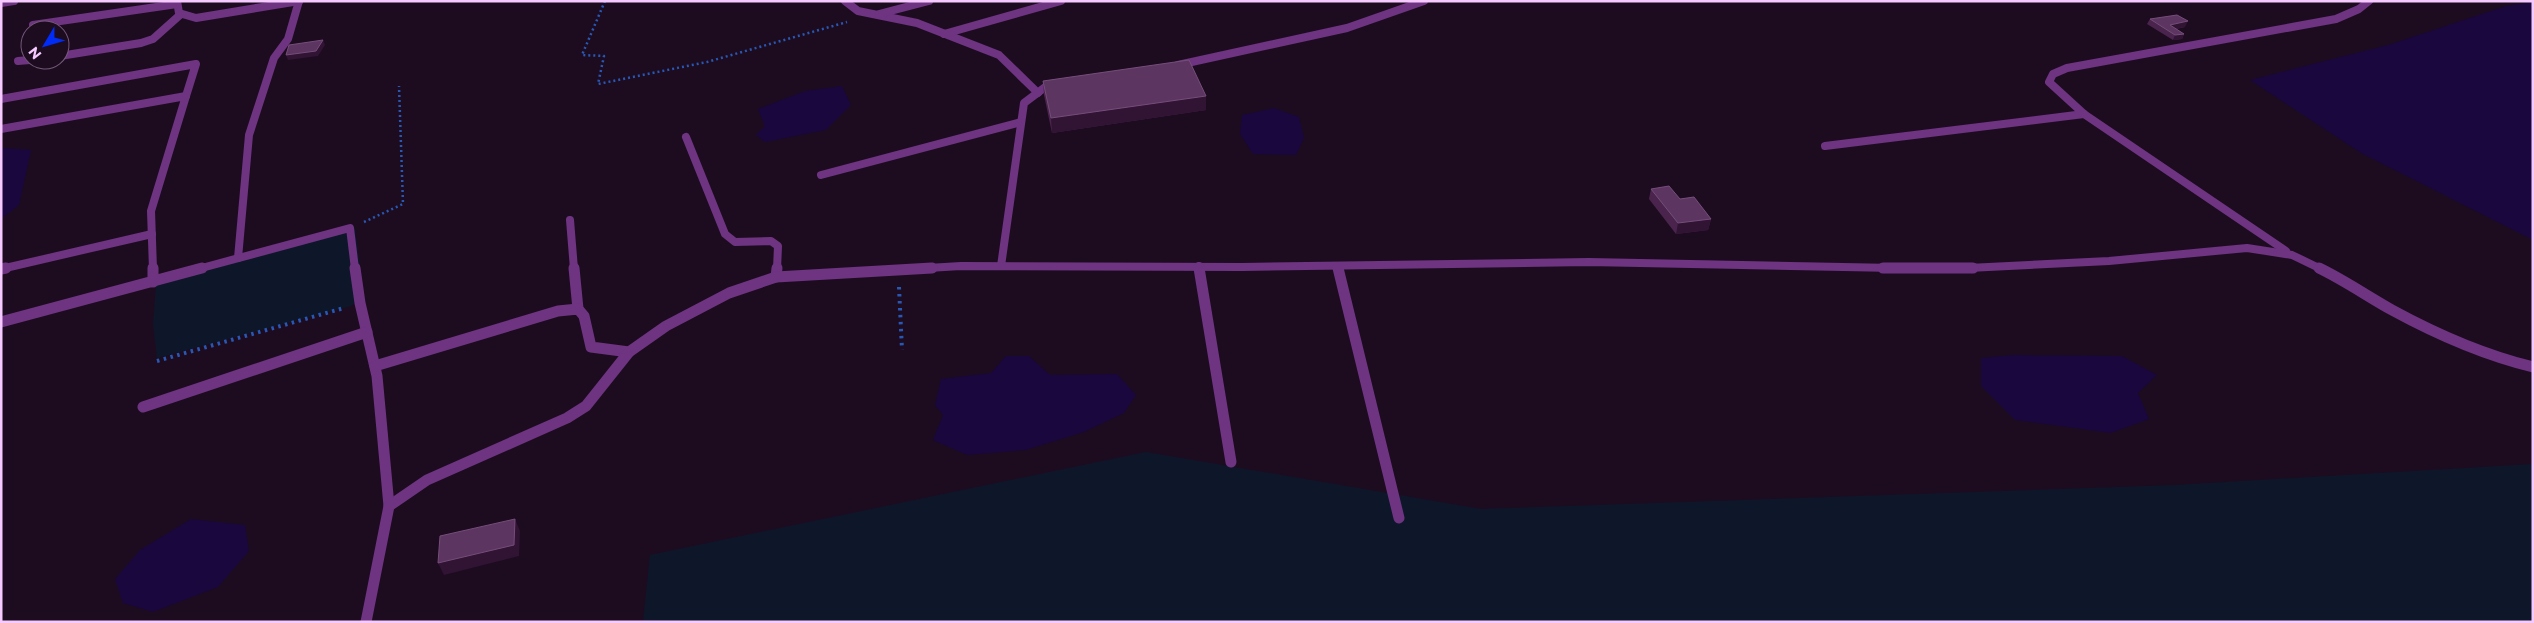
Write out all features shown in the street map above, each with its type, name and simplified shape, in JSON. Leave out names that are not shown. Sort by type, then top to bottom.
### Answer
[{"type":"street","points":[[1,3],[14,1]]},
{"type":"street","points":[[181,14],[196,18],[299,1],[288,39],[274,58],[249,135],[238,258]]},
{"type":"street","points":[[845,1],[858,11],[917,23],[999,55],[1038,92]]},
{"type":"street","points":[[875,15],[928,1]]},
{"type":"street","points":[[944,34],[1061,1]]},
{"type":"street","points":[[1169,66],[1199,62],[1346,28],[1424,1]]},
{"type":"street","points":[[2369,1],[2359,9],[2336,19],[2067,68],[2053,74],[2049,82],[2084,114],[2292,255],[2322,269],[2392,310],[2505,360],[2533,367]]},
{"type":"street","points":[[64,20],[177,2],[181,14]]},
{"type":"street","points":[[70,54],[141,43],[152,39],[181,14]]},
{"type":"street","points":[[1,99],[196,64],[151,211],[153,282]]},
{"type":"street","points":[[1001,266],[1024,103],[1048,85],[1065,82]]},
{"type":"street","points":[[1,128],[186,96]]},
{"type":"street","points":[[1825,146],[2084,114]]},
{"type":"street","points":[[821,175],[1021,122]]},
{"type":"street","points":[[686,137],[725,234],[735,242],[771,240],[776,242],[778,246],[776,277]]},
{"type":"street","points":[[570,220],[578,309],[584,316],[591,347],[629,352]]},
{"type":"street","points":[[1,322],[350,228],[360,303],[375,366],[389,506],[366,622]]},
{"type":"street","points":[[1,269],[152,234]]},
{"type":"street","points":[[389,506],[428,480],[566,418],[586,406],[629,352],[666,326],[729,293],[776,277],[961,266],[1338,266],[1598,262],[1948,269],[2110,261],[2247,248],[2292,255]]},
{"type":"street","points":[[1199,266],[1231,462]]},
{"type":"street","points":[[1338,266],[1399,518]]},
{"type":"street","points":[[375,366],[558,311],[578,309]]},
{"type":"street","points":[[143,406],[367,332]]},
{"type":"path","points":[[605,1],[582,55],[604,56],[598,84],[707,62],[753,50],[845,24],[858,11]]},
{"type":"path","points":[[350,228],[398,208],[403,204],[399,86]]},
{"type":"path","points":[[898,271],[902,350]]},
{"type":"path","points":[[157,361],[360,303]]},
{"type":"shaded area","points":[[2533,2],[2533,240],[2361,153],[2250,80],[2388,45],[2506,6]]},
{"type":"shaded area","points":[[842,86],[851,105],[826,130],[765,142],[756,135],[765,126],[758,109],[805,91]]},
{"type":"shaded area","points":[[1274,108],[1299,117],[1304,138],[1296,155],[1253,154],[1240,134],[1242,115]]},
{"type":"shaded area","points":[[1,149],[31,150],[19,205],[1,219]]},
{"type":"shaded area","points":[[355,228],[363,288],[362,299],[351,306],[157,358],[153,324],[156,284]]},
{"type":"shaded area","points":[[2014,355],[2122,356],[2157,375],[2138,393],[2149,419],[2111,433],[2015,420],[1981,386],[1981,358]]},
{"type":"shaded area","points":[[1006,356],[1029,356],[1050,375],[1117,374],[1136,395],[1124,413],[1084,432],[1026,450],[967,455],[933,440],[943,415],[935,405],[941,379],[991,373]]},
{"type":"shaded area","points":[[1146,452],[1481,509],[2175,485],[2533,464],[2533,622],[643,622],[650,555]]},
{"type":"shaded area","points":[[191,519],[245,525],[249,551],[218,587],[153,612],[123,603],[115,579],[140,550]]},
{"type":"building","points":[[2177,15],[2188,21],[2170,25],[2184,34],[2175,35],[2150,19]]},
{"type":"building","points":[[323,40],[316,51],[286,55],[289,45]]},
{"type":"building","points":[[1189,60],[1206,96],[1051,118],[1043,81]]},
{"type":"building","points":[[1669,186],[1680,199],[1694,197],[1711,219],[1678,223],[1651,189]]},
{"type":"building","points":[[515,519],[514,545],[438,563],[440,536]]}]
